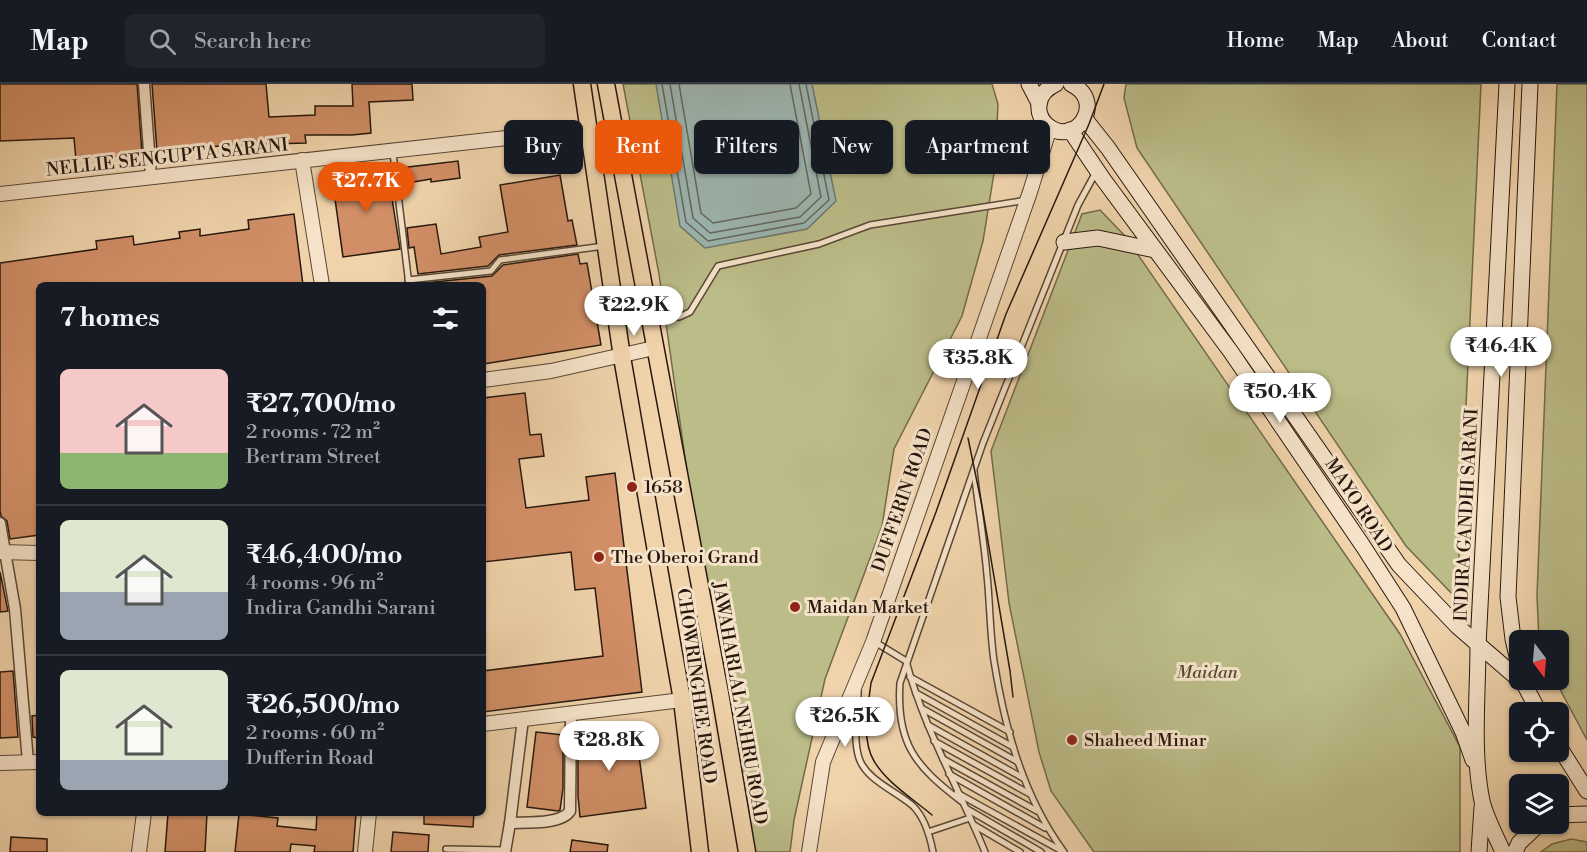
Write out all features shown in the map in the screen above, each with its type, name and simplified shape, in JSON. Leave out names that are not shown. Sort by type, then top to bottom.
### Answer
[{"type":"main road","points":[[574,84],[583,92]]},
{"type":"main road","points":[[1029,84],[1039,103],[1041,117],[1044,120]]},
{"type":"main road","points":[[1039,103],[1045,91],[1056,84]]},
{"type":"main road","name":"INDIRA GANDHI SARANI","points":[[1483,804],[1478,775],[1478,645],[1507,84]]},
{"type":"main road","points":[[1512,630],[1508,597],[1530,84]]},
{"type":"main road","points":[[1050,127],[1063,131],[1070,130],[1076,128],[1084,119],[1087,104],[1082,91],[1075,85]]},
{"type":"main road","points":[[608,87],[654,348]]},
{"type":"main road","name":"CHOWRINGHEE ROAD","points":[[583,92],[622,357],[682,700],[700,852]]},
{"type":"main road","name":"MAYO ROAD","points":[[1084,119],[1108,148],[1399,565],[1457,626],[1509,668]]},
{"type":"main road","name":"MAYO ROAD","points":[[1070,130],[1096,170],[1231,352],[1309,464],[1402,608],[1463,732],[1478,775]]},
{"type":"main road","points":[[1064,242],[1098,238],[1155,250]]},
{"type":"main road","name":"JAWAHARLAL NEHRU ROAD","points":[[654,348],[747,852]]},
{"type":"main road","points":[[1568,762],[1587,791]]},
{"type":"main road","points":[[1479,852],[1483,804]]},
{"type":"main road","points":[[1483,804],[1503,852]]},
{"type":"main road","points":[[1569,815],[1587,814]]},
{"type":"main road","points":[[1515,852],[1519,843],[1528,834]]},
{"type":"street","points":[[144,84],[151,177]]},
{"type":"street","name":"NELLIE SENGUPTA SARANI","points":[[0,194],[588,129]]},
{"type":"street","points":[[302,160],[322,282]]},
{"type":"street","name":"DUFFERIN ROAD","points":[[809,852],[823,762],[873,642],[1035,174]]},
{"type":"street","points":[[486,380],[551,371],[622,357],[654,348]]},
{"type":"street","points":[[0,523],[3,552],[15,609],[33,762],[0,763]]},
{"type":"street","points":[[3,552],[36,553]]},
{"type":"street","points":[[486,724],[682,700]]},
{"type":"street","points":[[510,823],[556,820],[567,816],[570,811],[571,712]]},
{"type":"street","points":[[505,851],[523,719]]},
{"type":"street","points":[[140,852],[144,816]]},
{"type":"street","points":[[365,852],[369,816]]},
{"type":"lane","points":[[392,151],[409,282],[491,271],[500,260],[606,246]]},
{"type":"lane","points":[[961,801],[935,782],[917,762],[902,733],[898,706],[900,683],[974,470],[1078,205],[1096,170]]},
{"type":"lane","points":[[679,317],[690,312],[718,266],[819,244],[870,225],[1027,200]]},
{"type":"lane","points":[[974,470],[987,574],[994,661],[1013,747],[1038,812],[1064,852]]},
{"type":"lane","points":[[873,642],[906,662],[941,758],[985,852]]},
{"type":"lane","points":[[910,677],[1010,732]]},
{"type":"lane","points":[[858,678],[856,741],[859,759],[873,777],[913,807],[922,818],[933,852]]},
{"type":"lane","points":[[916,693],[1013,747]]},
{"type":"lane","points":[[922,709],[1018,762]]},
{"type":"lane","points":[[928,725],[1023,778]]},
{"type":"lane","points":[[934,741],[1030,794]]},
{"type":"lane","points":[[941,758],[1038,812]]},
{"type":"lane","points":[[949,774],[1047,828]]},
{"type":"lane","points":[[957,793],[1064,852]]},
{"type":"lane","points":[[966,809],[1041,852]]},
{"type":"lane","points":[[928,832],[970,818]]},
{"type":"lane","points":[[974,825],[1020,852]]},
{"type":"lane","points":[[446,849],[505,851]]},
{"type":"green space","points":[[623,84],[992,84],[998,104],[997,120],[905,120],[905,174],[994,174],[983,241],[962,316],[894,449],[882,526],[825,679],[794,820],[790,852],[741,852],[659,274],[640,174],[682,174],[682,120],[630,120]]},
{"type":"green space","points":[[1126,84],[1481,84],[1457,599],[1406,546],[1137,148],[1124,98]]},
{"type":"green space","points":[[1557,84],[1587,84],[1587,740],[1569,706],[1569,702],[1567,702],[1560,690],[1569,690],[1569,630],[1539,630],[1537,596]]},
{"type":"green space","name":"Maidan","points":[[1100,210],[1125,236],[1400,634],[1460,747],[1460,852],[1094,852],[1051,791],[1039,752],[1009,603],[991,451],[1082,214]]},
{"type":"green space","points":[[1571,839],[1587,842],[1587,852],[1541,852],[1552,844]]},
{"type":"water","points":[[656,84],[812,84],[819,120],[811,120],[811,174],[830,174],[836,201],[807,229],[705,248],[680,226],[671,174],[682,174],[682,120],[662,120]]},
{"type":"building","points":[[0,84],[137,84],[142,154],[76,160],[74,138],[0,141]]},
{"type":"building","points":[[152,84],[266,84],[269,117],[315,115],[315,106],[353,106],[352,84],[412,84],[413,100],[369,102],[371,133],[305,135],[306,143],[233,145],[157,151]]},
{"type":"building","points":[[458,161],[460,178],[431,182],[431,179],[402,184],[400,168]]},
{"type":"building","points":[[390,169],[392,185],[390,186],[400,249],[343,257],[332,177]]},
{"type":"building","points":[[560,175],[568,221],[572,220],[577,245],[499,255],[488,266],[418,274],[414,247],[409,248],[407,228],[436,224],[441,254],[481,247],[479,237],[508,232],[500,185]]},
{"type":"building","points":[[294,214],[303,282],[36,282],[36,535],[10,539],[7,521],[1,516],[0,511],[0,263],[97,249],[96,241],[133,236],[134,245],[180,238],[179,232],[200,229],[200,236],[249,229],[248,220]]},
{"type":"building","points":[[578,254],[580,264],[587,263],[601,345],[486,364],[486,282],[435,282],[492,276],[503,265]]},
{"type":"building","name":"The Oberoi Grand","points":[[525,393],[530,435],[541,434],[544,456],[519,459],[526,508],[589,500],[586,477],[615,473],[642,692],[486,712],[486,671],[603,656],[595,588],[575,590],[571,552],[486,562],[486,398]]},
{"type":"building","points":[[0,572],[8,611],[0,612]]},
{"type":"building","points":[[13,671],[18,737],[0,738],[0,672]]},
{"type":"building","points":[[36,715],[36,738],[33,737],[32,716]]},
{"type":"building","points":[[635,726],[646,808],[580,817],[578,732]]},
{"type":"building","points":[[536,732],[563,735],[563,788],[558,811],[527,807]]},
{"type":"building","points":[[168,816],[207,816],[205,852],[165,852]]},
{"type":"building","points":[[239,816],[278,818],[277,826],[316,830],[317,816],[356,816],[353,852],[314,852],[315,846],[291,844],[290,852],[235,852]]},
{"type":"building","points":[[424,816],[474,816],[473,827],[424,824]]},
{"type":"building","points":[[393,832],[429,835],[428,852],[391,852]]},
{"type":"building","points":[[11,837],[47,839],[47,852],[10,852]]},
{"type":"building","points":[[572,840],[608,845],[607,852],[570,852]]},
{"type":"tram line","points":[[932,815],[893,783],[874,761],[867,733],[871,683],[936,512],[1006,314],[1089,124],[1104,84]]},
{"type":"tram line","points":[[968,438],[982,506],[1013,697]]},
{"type":"place","name":"1658","points":[[632,487]]},
{"type":"place","name":"The Oberoi Grand","points":[[599,557]]},
{"type":"place","name":"Maidan Market","points":[[795,607]]},
{"type":"place","name":"Shaheed Minar","points":[[1072,740]]}]
